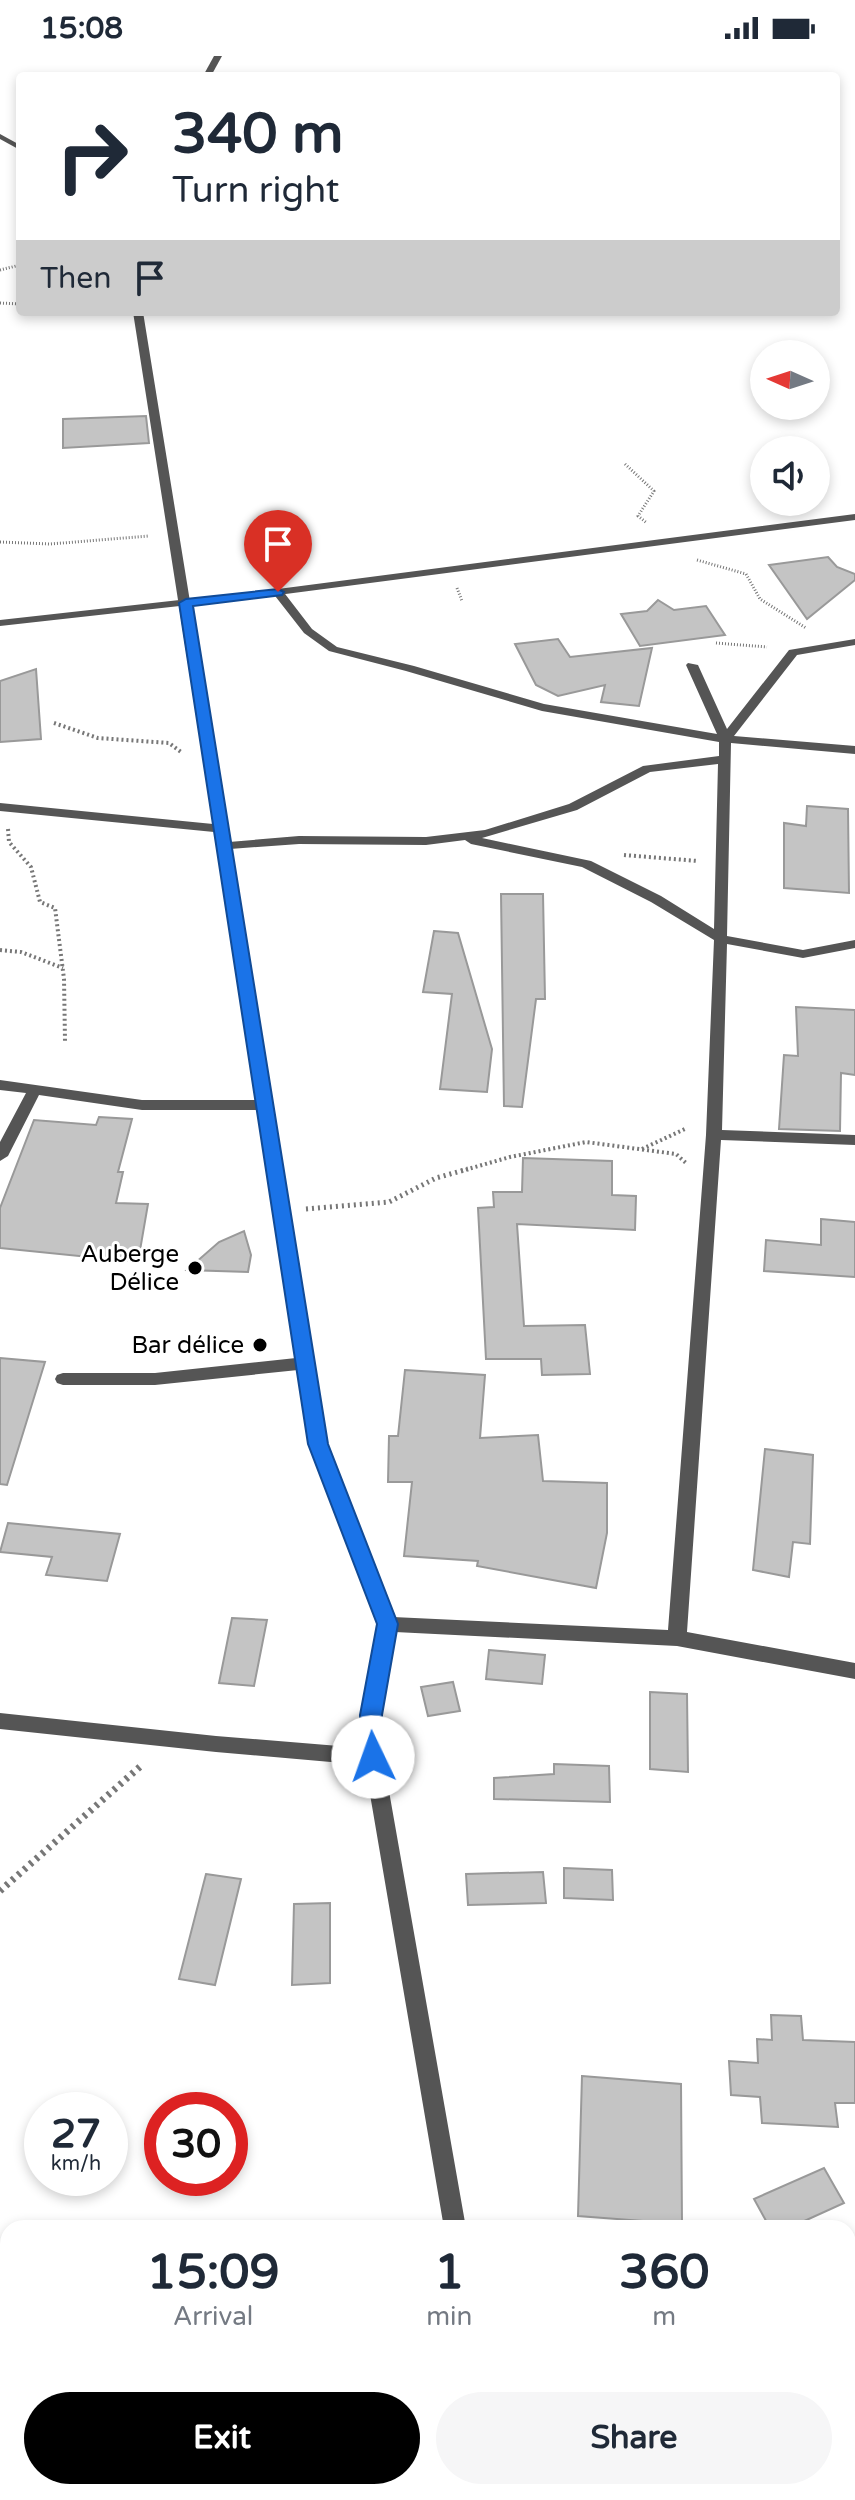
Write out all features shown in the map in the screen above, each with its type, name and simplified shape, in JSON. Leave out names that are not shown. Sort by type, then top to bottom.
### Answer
[{"type":"street","points":[[139,316],[318,1444],[387,1624],[371,1715],[373,1757],[454,2220]]},
{"type":"street","points":[[0,623],[278,592],[855,517]]},
{"type":"street","points":[[278,592],[308,631],[333,649],[542,707],[725,739],[855,750]]},
{"type":"street","points":[[725,739],[793,652],[855,642]]},
{"type":"street","points":[[677,1638],[714,1135],[725,759],[725,739],[692,665]]},
{"type":"street","points":[[4,808],[223,838],[426,841],[486,834],[573,807],[647,769],[725,759]]},
{"type":"street","points":[[458,837],[586,864],[656,899],[721,939],[803,954],[855,944]]},
{"type":"street","points":[[0,1085],[142,1105],[265,1105]]},
{"type":"street","points":[[0,1156],[35,1090]]},
{"type":"street","points":[[714,1135],[855,1140]]},
{"type":"street","points":[[63,1379],[155,1379],[305,1363]]},
{"type":"street","points":[[387,1624],[677,1638],[855,1671]]},
{"type":"street","points":[[0,1721],[373,1757]]},
{"type":"path","points":[[625,464],[654,491],[638,516],[701,563],[746,574],[760,599],[838,645]]},
{"type":"path","points":[[0,542],[50,544],[141,539]]},
{"type":"path","points":[[716,643],[793,652]]},
{"type":"path","points":[[54,723],[98,738],[169,743],[213,778]]},
{"type":"path","points":[[4,808],[9,842],[31,867],[40,902],[55,908],[63,968],[65,1041]]},
{"type":"path","points":[[616,855],[723,863]]},
{"type":"path","points":[[0,950],[21,952],[63,968]]},
{"type":"path","points":[[641,1149],[685,1130],[716,1096]]},
{"type":"path","points":[[281,1211],[389,1202],[436,1178],[510,1157],[586,1142],[676,1154],[711,1186]]},
{"type":"path","points":[[0,1891],[171,1739]]},
{"type":"building","points":[[146,416],[149,443],[63,448],[63,419]]},
{"type":"building","points":[[828,557],[837,567],[855,574],[855,580],[807,619],[769,565]]},
{"type":"building","points":[[658,600],[674,610],[706,606],[725,635],[640,646],[621,614],[647,611]]},
{"type":"building","points":[[558,639],[570,657],[652,648],[639,706],[601,702],[605,685],[558,696],[536,685],[515,644]]},
{"type":"building","points":[[36,669],[41,739],[0,742],[0,681]]},
{"type":"building","points":[[807,806],[848,809],[849,893],[784,888],[784,823],[806,826]]},
{"type":"building","points":[[501,894],[543,894],[545,999],[536,999],[522,1107],[504,1106]]},
{"type":"building","points":[[434,931],[458,933],[492,1049],[487,1092],[440,1089],[452,994],[423,992]]},
{"type":"building","points":[[796,1007],[855,1010],[855,1075],[841,1073],[840,1131],[779,1129],[784,1055],[798,1056]]},
{"type":"building","points":[[99,1117],[132,1119],[118,1172],[123,1172],[116,1203],[148,1204],[138,1262],[0,1248],[0,1208],[34,1120],[96,1125]]},
{"type":"building","points":[[523,1158],[612,1161],[612,1195],[636,1196],[635,1230],[517,1224],[524,1326],[585,1325],[590,1374],[542,1375],[541,1359],[486,1359],[478,1208],[494,1207],[493,1192],[522,1192]]},
{"type":"building","points":[[821,1219],[855,1222],[855,1277],[764,1271],[766,1240],[821,1245]]},
{"type":"building","points":[[244,1231],[251,1255],[248,1272],[187,1270],[219,1242]]},
{"type":"building","points":[[0,1358],[45,1362],[7,1485],[0,1484]]},
{"type":"building","points":[[405,1370],[485,1375],[480,1438],[538,1435],[543,1481],[607,1483],[607,1533],[596,1588],[477,1566],[478,1561],[404,1556],[412,1482],[388,1482],[389,1436],[398,1436]]},
{"type":"building","points":[[765,1449],[813,1455],[810,1544],[793,1542],[789,1577],[753,1570]]},
{"type":"building","points":[[8,1523],[120,1534],[107,1581],[46,1575],[52,1557],[0,1552]]},
{"type":"building","points":[[232,1618],[267,1620],[254,1686],[219,1683]]},
{"type":"building","points":[[489,1650],[545,1655],[542,1684],[486,1679]]},
{"type":"building","points":[[453,1682],[460,1711],[428,1716],[421,1687]]},
{"type":"building","points":[[650,1692],[687,1694],[688,1772],[650,1769]]},
{"type":"building","points":[[554,1764],[609,1766],[610,1802],[494,1799],[494,1778],[554,1774]]},
{"type":"building","points":[[564,1868],[612,1870],[613,1900],[564,1898]]},
{"type":"building","points":[[543,1872],[546,1903],[468,1905],[466,1874]]},
{"type":"building","points":[[206,1874],[241,1879],[215,1985],[179,1979]]},
{"type":"building","points":[[330,1903],[330,1983],[292,1985],[294,1904]]},
{"type":"building","points":[[771,2015],[801,2016],[803,2040],[855,2042],[855,2103],[835,2103],[838,2127],[762,2123],[760,2097],[731,2095],[729,2061],[758,2063],[757,2039],[772,2040]]},
{"type":"building","points":[[582,2076],[681,2084],[682,2220],[578,2216]]},
{"type":"building","points":[[824,2168],[844,2203],[807,2220],[766,2220],[754,2199]]},
{"type":"place","name":"Auberge Délice","points":[[195,1268]]},
{"type":"place","name":"Bar délice","points":[[260,1345]]},
{"type":"route","points":[[278,592],[186,603],[318,1444],[387,1624],[371,1715],[373,1757]]}]
